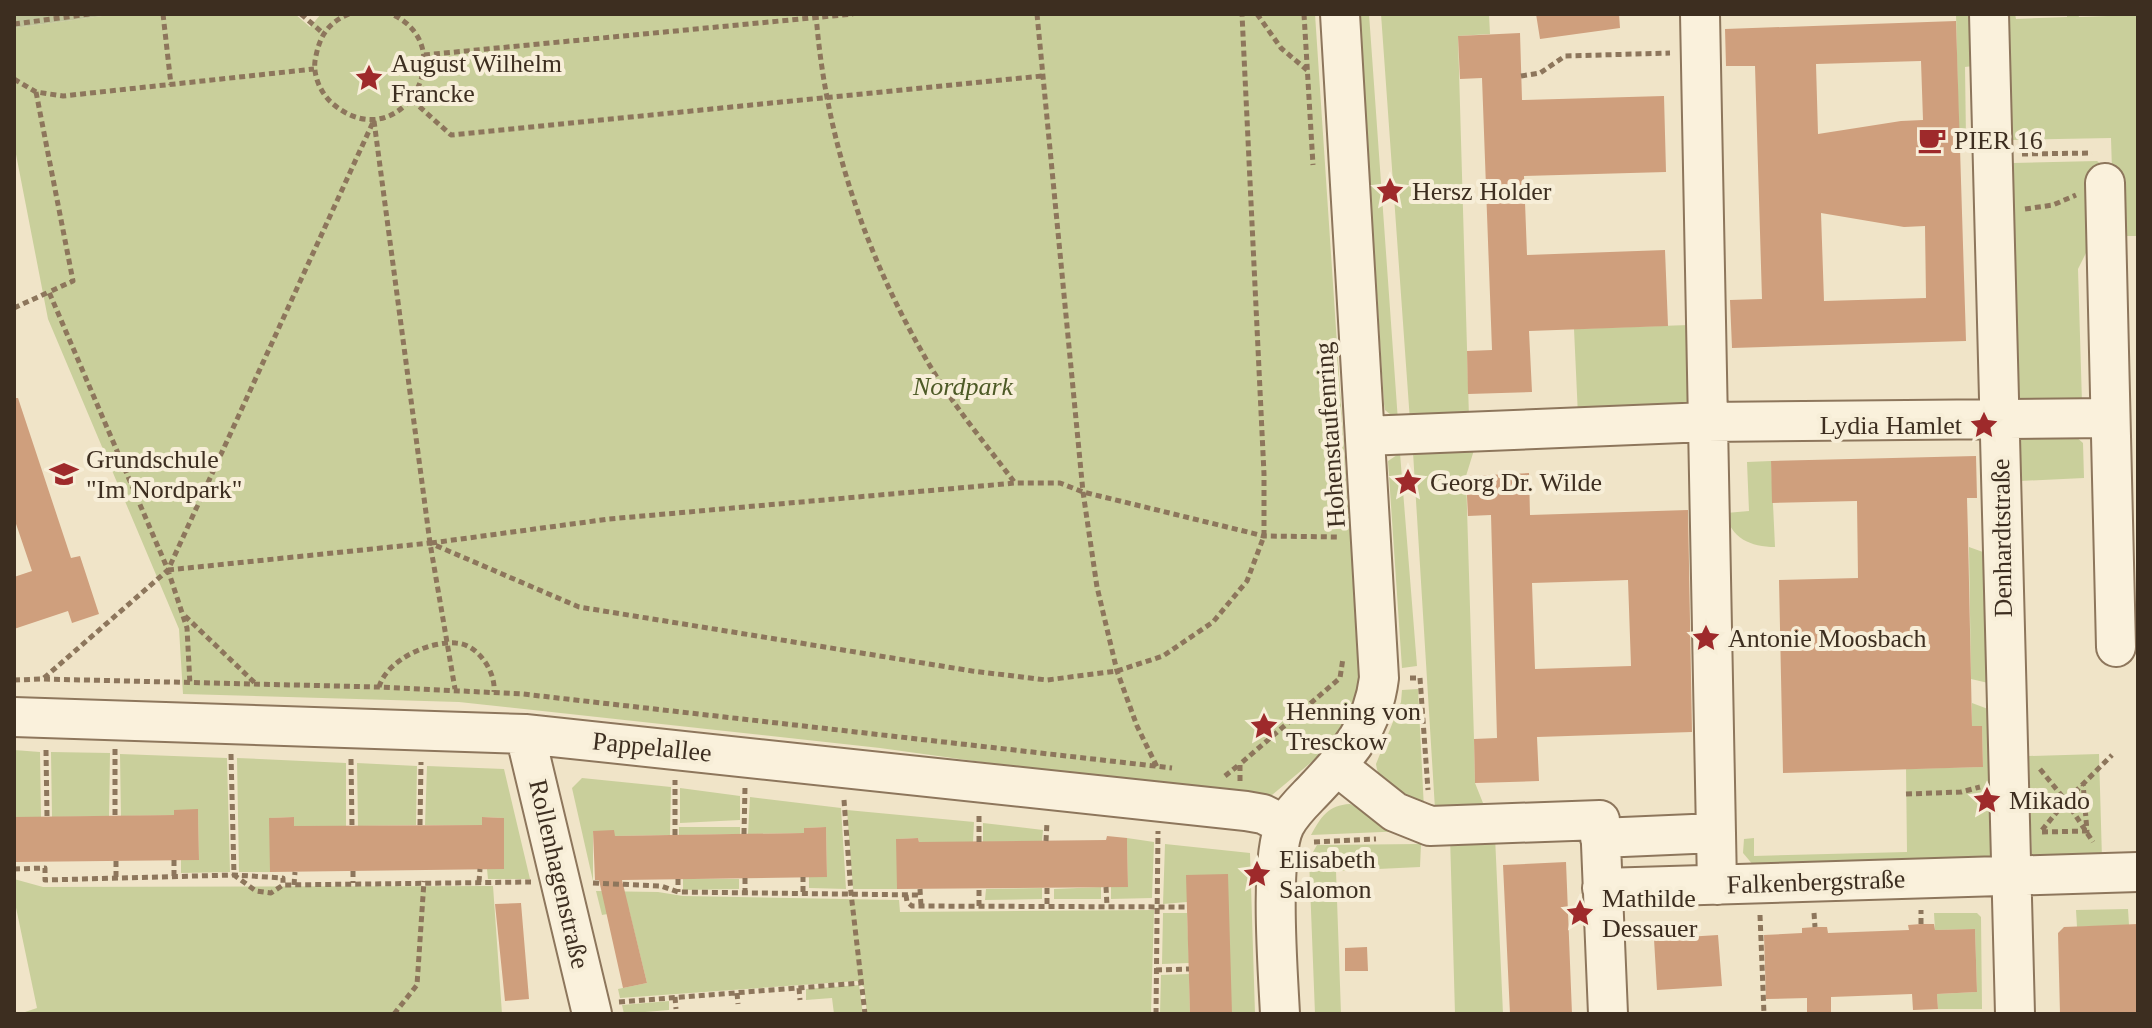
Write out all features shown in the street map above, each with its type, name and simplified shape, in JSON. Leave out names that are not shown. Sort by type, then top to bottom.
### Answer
[{"type":"street","name":"Hohenstaufenring","points":[[1296,839],[1300,805],[1357,740],[1372,715],[1379,678],[1340,14]]},
{"type":"street","points":[[1700,14],[1717,885]]},
{"type":"street","name":"Denhardtstraße","points":[[1989,14],[2015,1014]]},
{"type":"street","points":[[2105,183],[2122,241],[2110,418],[2116,647]]},
{"type":"street","points":[[1365,436],[1707,422],[2110,418]]},
{"type":"street","name":"Pappelallee","points":[[31,708],[115,721],[525,734],[1263,814],[1296,839]]},
{"type":"street","name":"Rollenhagenstraße","points":[[525,734],[591,1009]]},
{"type":"street","points":[[1337,766],[1395,812],[1430,826],[1600,820],[1608,1014]]},
{"type":"street","points":[[1600,838],[1716,833]]},
{"type":"street","points":[[1280,1014],[1279,846],[1296,839]]},
{"type":"street","name":"Falkenbergstraße","points":[[1602,888],[2125,872]]},
{"type":"path","points":[[14,24],[90,14]]},
{"type":"path","points":[[163,14],[171,85]]},
{"type":"path","points":[[301,14],[324,34]]},
{"type":"path","points":[[349,14],[336,20],[318,42],[314,69],[323,97],[346,115],[374,120],[395,114],[412,100],[423,79],[424,55],[416,34],[402,16],[391,14]]},
{"type":"path","points":[[424,55],[853,14]]},
{"type":"path","points":[[1037,14],[1083,492],[1097,587],[1117,671],[1153,759]]},
{"type":"path","points":[[430,543],[579,607],[972,671],[1047,680],[1117,671],[1163,656],[1213,622],[1247,581],[1264,536],[1264,474],[1242,14]]},
{"type":"path","points":[[1257,14],[1281,48],[1308,71]]},
{"type":"path","points":[[1304,14],[1314,180]]},
{"type":"path","points":[[816,16],[827,98],[851,196],[879,270],[927,361],[1015,483]]},
{"type":"path","points":[[1521,76],[1540,73],[1565,56],[1701,52]]},
{"type":"path","points":[[14,79],[36,92],[63,96],[314,69]]},
{"type":"path","points":[[412,100],[451,135],[1042,76]]},
{"type":"path","points":[[14,308],[73,281],[36,92]]},
{"type":"path","points":[[374,120],[430,543],[455,690]]},
{"type":"path","points":[[47,817],[31,708],[43,679],[168,570],[374,120]]},
{"type":"path","points":[[1993,155],[2098,153],[2106,163],[2105,183],[2053,205],[1994,213]]},
{"type":"path","points":[[49,292],[168,570],[183,614],[187,628],[190,723]]},
{"type":"path","points":[[168,570],[430,543],[609,519],[1015,483],[1060,483],[1083,492],[1264,536],[1339,537]]},
{"type":"path","name":"Hohenstaufenring","points":[[1336,522],[1339,537],[1337,552]]},
{"type":"path","points":[[183,614],[257,685]]},
{"type":"path","points":[[379,687],[382,677],[400,660],[422,649],[458,642],[474,650],[486,663],[495,682],[494,692]]},
{"type":"path","points":[[1240,811],[1240,764],[1340,678],[1342,643]]},
{"type":"path","points":[[1420,678],[1430,826]]},
{"type":"path","points":[[14,680],[43,679]]},
{"type":"path","points":[[115,721],[115,816]]},
{"type":"path","points":[[230,725],[234,875]]},
{"type":"path","points":[[351,728],[352,826]]},
{"type":"path","points":[[2007,728],[2087,831],[2125,872]]},
{"type":"path","points":[[420,825],[422,731]]},
{"type":"path","points":[[675,750],[675,835]]},
{"type":"path","points":[[2012,877],[2041,832],[2066,801],[2112,755]]},
{"type":"path","points":[[744,834],[746,757]]},
{"type":"path","points":[[849,768],[843,809],[865,1014]]},
{"type":"path","points":[[1906,794],[1961,792],[2008,781]]},
{"type":"path","points":[[2083,783],[2087,831]]},
{"type":"path","points":[[1156,1014],[1159,802]]},
{"type":"path","points":[[2041,832],[2087,831]]},
{"type":"path","points":[[1296,839],[1385,839]]},
{"type":"path","points":[[174,860],[174,877]]},
{"type":"path","points":[[116,861],[116,878]]},
{"type":"path","points":[[14,869],[45,865],[45,880],[234,875],[283,878],[283,885]]},
{"type":"path","points":[[479,882],[480,869]]},
{"type":"path","points":[[394,1014],[417,985],[422,870]]},
{"type":"path","points":[[353,871],[353,883]]},
{"type":"path","points":[[294,885],[295,872]]},
{"type":"path","points":[[234,875],[256,891]]},
{"type":"path","points":[[803,877],[803,892]]},
{"type":"path","points":[[745,878],[745,892]]},
{"type":"path","points":[[678,879],[678,892]]},
{"type":"path","points":[[1106,887],[1107,906]]},
{"type":"path","points":[[1047,888],[1047,906]]},
{"type":"path","points":[[979,889],[979,906]]},
{"type":"path","points":[[851,893],[906,895],[920,892],[921,906]]},
{"type":"path","points":[[906,895],[907,902],[912,906],[1187,907]]},
{"type":"path","points":[[1921,909],[1921,924]]},
{"type":"path","points":[[1814,912],[1815,927]]},
{"type":"path","points":[[1760,914],[1764,1014]]},
{"type":"path","points":[[1156,970],[1189,969]]},
{"type":"path","points":[[591,1009],[675,997],[861,983]]},
{"type":"path","points":[[799,988],[800,1000]]},
{"type":"path","points":[[737,993],[738,1004]]},
{"type":"path","points":[[675,997],[676,1009]]},
{"type":"green space","points":[[14,14],[117,14],[14,28]]},
{"type":"green space","name":"Nordpark","points":[[117,14],[295,14],[310,27],[321,14],[1315,14],[1348,509],[1355,516],[1358,561],[1352,567],[1357,653],[1364,659],[1354,717],[1338,740],[1272,795],[1249,799],[880,748],[459,702],[183,694],[179,629],[48,319],[14,144],[14,28]]},
{"type":"green space","points":[[1359,14],[1369,14],[1398,421],[1385,410],[1384,404]]},
{"type":"green space","points":[[1381,14],[1489,14],[1490,34],[1458,36],[1469,418],[1410,421]]},
{"type":"green space","points":[[1956,14],[1979,14],[1973,66],[1965,67],[1966,139],[1959,139]]},
{"type":"green space","points":[[2009,14],[2015,14],[2016,19],[2067,17],[2067,14],[2078,14],[2079,17],[2109,14],[2138,16],[2138,236],[2114,236],[2111,138],[2012,140]]},
{"type":"green space","points":[[2097,161],[2105,167],[2100,225],[2078,269],[2082,403],[2019,405],[2013,163]]},
{"type":"green space","points":[[1689,325],[1690,399],[1685,408],[1578,416],[1574,329]]},
{"type":"green space","points":[[2075,436],[2083,443],[2084,478],[2020,481],[2020,437]]},
{"type":"green space","points":[[1474,450],[1466,476],[1475,783],[1485,808],[1435,809],[1413,452]]},
{"type":"green space","points":[[1400,453],[1417,666],[1402,668],[1388,461]]},
{"type":"green space","points":[[1771,461],[1775,547],[1750,543],[1737,535],[1726,513],[1749,511],[1747,462]]},
{"type":"green space","points":[[1969,547],[1994,556],[1997,685],[1971,679]]},
{"type":"green space","points":[[1418,689],[1424,809],[1393,793],[1382,780],[1376,764],[1401,702],[1402,690]]},
{"type":"green space","points":[[1972,703],[1996,712],[2002,862],[1754,866],[1743,853],[1744,839],[1754,838],[1754,856],[1907,852],[1906,769],[1983,767],[1982,726],[1972,726]]},
{"type":"green space","points":[[14,750],[40,752],[41,817],[14,817]]},
{"type":"green space","points":[[51,752],[110,753],[109,816],[52,817]]},
{"type":"green space","points":[[120,754],[227,758],[230,872],[181,873],[181,860],[199,859],[198,810],[175,810],[174,815],[121,816]]},
{"type":"green space","points":[[2099,754],[2102,859],[2032,860],[2029,756]]},
{"type":"green space","points":[[237,758],[346,763],[346,826],[294,826],[294,817],[270,818],[270,872],[239,872]]},
{"type":"green space","points":[[357,763],[417,766],[416,825],[358,826]]},
{"type":"green space","points":[[427,766],[504,769],[530,879],[488,879],[487,869],[504,868],[504,818],[483,817],[482,825],[425,825]]},
{"type":"green space","points":[[582,778],[671,787],[670,835],[615,836],[593,831],[593,881],[572,788]]},
{"type":"green space","points":[[680,788],[740,796],[740,820],[680,823]]},
{"type":"green space","points":[[750,797],[841,808],[846,889],[809,888],[809,877],[827,877],[826,827],[804,828],[804,833],[748,834]]},
{"type":"green space","points":[[1350,804],[1406,831],[1311,835],[1326,813]]},
{"type":"green space","points":[[847,810],[974,822],[973,842],[897,839],[897,889],[853,889]]},
{"type":"green space","points":[[983,823],[1043,830],[1042,841],[983,842]]},
{"type":"green space","points":[[679,827],[740,827],[740,834],[679,835]]},
{"type":"green space","points":[[1450,836],[1495,836],[1503,1014],[1455,1014]]},
{"type":"green space","points":[[1127,838],[1154,842],[1152,898],[1111,899],[1111,887],[1128,887]]},
{"type":"green space","points":[[1165,844],[1250,853],[1255,1014],[1232,1014],[1187,902],[1163,904]]},
{"type":"green space","points":[[1421,844],[1420,867],[1336,871],[1341,1014],[1315,1014],[1309,859],[1317,845]]},
{"type":"green space","points":[[14,879],[43,887],[493,886],[502,1014],[19,1014],[37,1008],[14,898]]},
{"type":"green space","points":[[683,879],[739,879],[739,889],[683,890]]},
{"type":"green space","points":[[1101,887],[1101,899],[1054,899],[1054,889]]},
{"type":"green space","points":[[1042,888],[1042,899],[985,900],[986,889]]},
{"type":"green space","points":[[596,891],[658,892],[683,896],[899,900],[900,912],[1154,910],[1151,1014],[867,1014],[864,987],[857,981],[620,998],[618,989],[647,983],[629,910],[602,915]]},
{"type":"green space","points":[[2128,909],[2129,925],[2077,927],[2076,910]]},
{"type":"green space","points":[[1163,913],[1187,913],[1189,963],[1162,964]]},
{"type":"green space","points":[[1934,913],[1977,913],[1981,917],[1982,1009],[1938,1009],[1937,994],[1977,992],[1975,929],[1935,930]]},
{"type":"green space","points":[[1189,974],[1190,1014],[1160,1014],[1161,975]]},
{"type":"green space","points":[[859,985],[863,1014],[834,1014],[832,998],[806,1000],[806,989]]},
{"type":"green space","points":[[669,1001],[669,1010],[644,1014],[624,1014],[622,1005]]},
{"type":"building","points":[[1536,14],[1619,14],[1620,28],[1540,39]]},
{"type":"building","points":[[1956,21],[1966,341],[1732,348],[1730,300],[1762,299],[1755,66],[1726,66],[1725,29]],"holes":[[[1921,61],[1923,120],[1818,134],[1816,64]],[[1821,213],[1904,227],[1925,226],[1926,298],[1824,301]]]},
{"type":"building","points":[[1520,33],[1522,100],[1664,96],[1666,172],[1524,176],[1527,255],[1665,250],[1668,326],[1529,331],[1532,392],[1468,394],[1467,351],[1492,350],[1482,78],[1460,79],[1458,36]]},
{"type":"building","points":[[14,398],[18,398],[71,558],[80,556],[99,614],[72,623],[68,611],[14,629],[14,577],[32,571],[14,518]]},
{"type":"building","points":[[1976,456],[1977,498],[1967,498],[1972,726],[1982,726],[1983,767],[1783,773],[1779,580],[1858,578],[1857,501],[1772,503],[1771,461]]},
{"type":"building","points":[[1529,473],[1530,515],[1688,510],[1692,732],[1537,737],[1539,781],[1475,783],[1474,739],[1497,738],[1491,515],[1468,516],[1466,476]],"holes":[[[1628,580],[1631,666],[1535,669],[1532,583]]]},
{"type":"building","points":[[198,809],[199,860],[14,862],[14,817],[174,815],[174,810]]},
{"type":"building","points":[[294,817],[294,826],[482,825],[482,817],[504,818],[504,869],[270,872],[269,818]]},
{"type":"building","points":[[826,827],[827,877],[622,880],[647,983],[623,988],[599,880],[595,880],[593,831],[614,830],[615,836],[804,833],[804,828]]},
{"type":"building","points":[[1107,836],[1127,838],[1128,887],[897,889],[896,839],[918,838],[919,842],[1106,840]]},
{"type":"building","points":[[1566,862],[1572,1014],[1510,1014],[1503,865]]},
{"type":"building","points":[[1228,874],[1232,1014],[1190,1014],[1186,875]]},
{"type":"building","points":[[521,903],[529,999],[505,1001],[495,904]]},
{"type":"building","points":[[1934,924],[1935,930],[1975,929],[1977,992],[1937,994],[1938,1009],[1913,1010],[1912,994],[1831,997],[1831,1012],[1807,1012],[1807,998],[1766,999],[1764,935],[1802,933],[1802,928],[1815,927],[1827,927],[1828,933],[1909,930],[1908,925]]},
{"type":"building","points":[[2138,924],[2138,1014],[2060,1014],[2058,933],[2064,927]]},
{"type":"building","points":[[1718,935],[1722,986],[1657,990],[1654,939]]},
{"type":"building","points":[[1367,947],[1368,971],[1345,971],[1345,948]]},
{"type":"place","name":"August Wilhelm Francke","points":[[369,78]]},
{"type":"place","name":"PIER 16","points":[[1932,140]]},
{"type":"place","name":"Hersz Holder","points":[[1390,191]]},
{"type":"place","name":"Lydia Hamlet","points":[[1984,425]]},
{"type":"place","name":"Grundschule \"Im Nordpark\"","points":[[64,474]]},
{"type":"place","name":"Georg Dr. Wilde","points":[[1408,482]]},
{"type":"place","name":"Antonie Moosbach","points":[[1706,638]]},
{"type":"place","name":"Henning von Tresckow","points":[[1264,726]]},
{"type":"place","name":"Mikado","points":[[1987,800]]},
{"type":"place","name":"Elisabeth Salomon","points":[[1257,874]]},
{"type":"place","name":"Mathilde Dessauer","points":[[1580,913]]}]
